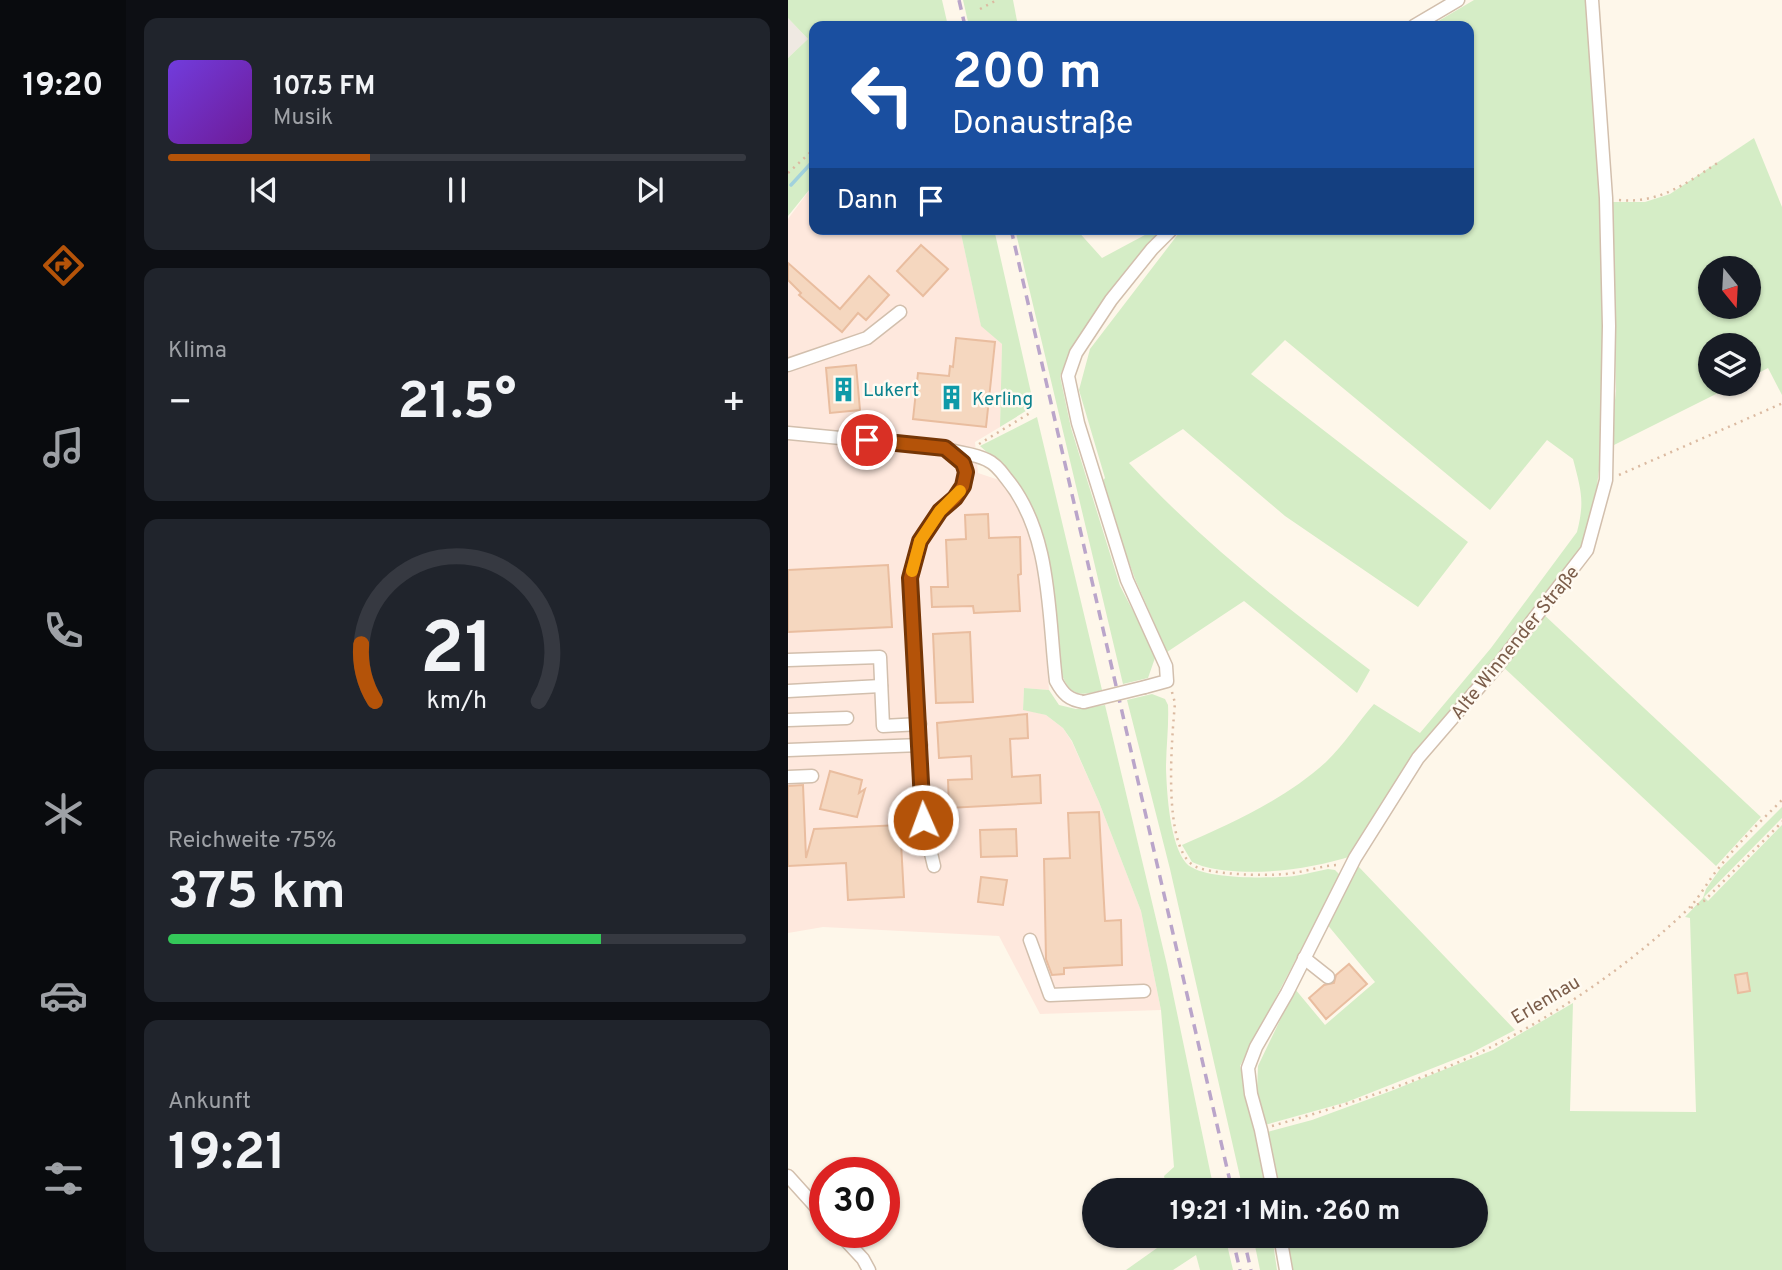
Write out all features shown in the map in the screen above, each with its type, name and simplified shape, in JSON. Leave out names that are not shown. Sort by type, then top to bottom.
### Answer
[{"type":"street","points":[[1422,21],[1458,0]]},
{"type":"street","name":"Alte Winnender Straße","points":[[1271,1178],[1251,1094],[1248,1068],[1256,1046],[1287,993],[1351,865],[1418,758],[1500,664],[1587,550],[1606,480],[1609,326],[1606,198],[1592,0]]},
{"type":"street","points":[[788,433],[945,448],[987,460],[999,469],[1016,489],[1036,533],[1045,578],[1056,681],[1061,691],[1069,698],[1084,702],[1167,681],[1162,653],[1127,580],[1077,423],[1068,376],[1076,353],[1111,300],[1166,235]]},
{"type":"street","points":[[788,365],[867,338],[900,312]]},
{"type":"street","points":[[934,866],[923,820],[920,724],[910,578],[920,541],[940,511],[955,498],[966,477],[963,463],[945,448]]},
{"type":"street","points":[[788,660],[880,657],[883,726],[920,724]]},
{"type":"street","points":[[788,691],[881,686]]},
{"type":"street","points":[[788,720],[847,718]]},
{"type":"street","points":[[788,750],[920,745]]},
{"type":"street","points":[[788,777],[812,776]]},
{"type":"street","points":[[1030,940],[1050,995],[1144,991]]},
{"type":"street","points":[[1304,958],[1328,977]]},
{"type":"street","points":[[788,1176],[809,1199]]},
{"type":"street","points":[[853,1248],[869,1270]]},
{"type":"street","points":[[1282,1248],[1286,1270]]},
{"type":"path","points":[[980,9],[997,0]]},
{"type":"path","points":[[788,173],[809,154]]},
{"type":"path","points":[[1606,198],[1635,201],[1657,198],[1719,162]]},
{"type":"path","points":[[1606,480],[1783,403]]},
{"type":"path","points":[[964,453],[1030,413]]},
{"type":"path","points":[[1167,681],[1175,703],[1171,764],[1174,818],[1181,848],[1190,864],[1207,872],[1282,875],[1331,865],[1351,865]]},
{"type":"path","name":"Erlenhau","points":[[1261,1130],[1355,1101],[1491,1047],[1573,1000],[1607,977],[1688,909],[1719,866],[1783,799]]},
{"type":"path","points":[[1688,909],[1704,901],[1783,821]]},
{"type":"shaded area","points":[[788,18],[808,39],[788,58]]},
{"type":"shaded area","points":[[809,191],[809,235],[961,235],[981,325],[1002,344],[1000,427],[975,442],[978,473],[1002,481],[1016,502],[1032,539],[1040,575],[1049,690],[1024,688],[1023,709],[1046,715],[1063,728],[1072,742],[1099,802],[1141,911],[1161,1010],[1040,1014],[999,936],[823,927],[788,933],[788,219]]},
{"type":"green space","points":[[788,0],[942,0],[947,21],[809,21],[809,190],[788,216],[788,58],[808,39],[788,18]]},
{"type":"green space","points":[[963,0],[1013,0],[1017,21],[968,21]]},
{"type":"green space","points":[[1474,0],[1589,0],[1604,271],[1603,439],[1595,501],[1584,548],[1352,856],[1277,871],[1220,870],[1202,866],[1192,862],[1182,845],[1257,810],[1310,776],[1333,755],[1374,704],[1420,733],[1491,648],[1577,532],[1581,496],[1573,459],[1547,440],[1490,510],[1285,340],[1251,374],[1468,542],[1418,607],[1285,516],[1183,429],[1129,463],[1214,546],[1370,670],[1357,693],[1244,601],[1167,652],[1135,579],[1101,483],[1105,478],[1079,390],[1090,349],[1177,235],[1474,235],[1474,21],[1438,21]]},
{"type":"green space","points":[[1754,138],[1782,207],[1782,395],[1768,368],[1761,372],[1761,333],[1698,333],[1698,396],[1712,396],[1610,447],[1616,391],[1611,202],[1645,202],[1670,194]]},
{"type":"green space","points":[[961,235],[995,235],[1034,406],[1000,427],[1002,344],[981,326]]},
{"type":"green space","points":[[1016,235],[1081,235],[1102,258],[1145,235],[1161,235],[1116,288],[1068,356],[1060,376],[1071,428],[1120,586],[1156,655],[1148,678],[1123,684]]},
{"type":"green space","points":[[1037,417],[1102,690],[1086,694],[1070,689],[1060,669],[1053,593],[1042,530],[1006,469],[980,446]]},
{"type":"green space","points":[[1541,612],[1761,817],[1716,866],[1500,664]]},
{"type":"green space","points":[[1024,688],[1049,690],[1059,705],[1076,709],[1105,705],[1167,965],[1211,1178],[1164,1178],[1174,1167],[1161,1010],[1141,911],[1072,741],[1063,728],[1046,715],[1023,710]]},
{"type":"green space","points":[[1152,694],[1165,699],[1168,705],[1166,769],[1169,805],[1176,844],[1186,863],[1193,868],[1217,875],[1287,877],[1328,869],[1335,870],[1340,875],[1240,1066],[1257,1136],[1263,1178],[1240,1178],[1170,869],[1127,700]]},
{"type":"green space","points":[[1782,807],[1782,818],[1704,897],[1708,901],[1782,825],[1782,1270],[1292,1270],[1289,1248],[1488,1248],[1488,1178],[1276,1178],[1267,1132],[1312,1120],[1493,1050],[1573,1003],[1570,1111],[1696,1112],[1690,918],[1685,917],[1703,898],[1720,869]]},
{"type":"green space","points":[[1357,865],[1515,1030],[1471,1053],[1347,1102],[1265,1125],[1257,1091],[1258,1066],[1295,989],[1325,1025],[1375,982],[1326,923]]},
{"type":"green space","points":[[1157,1248],[1228,1248],[1233,1270],[1200,1270],[1196,1255],[1173,1270],[1126,1270]]},
{"type":"green space","points":[[1255,1248],[1274,1248],[1277,1270],[1260,1270]]},
{"type":"building","points":[[921,245],[948,269],[923,296],[897,271]]},
{"type":"building","points":[[788,263],[840,309],[869,276],[889,295],[866,320],[858,313],[842,332],[799,295],[801,293],[788,280]]},
{"type":"building","name":"Kerling","points":[[956,338],[995,342],[986,427],[913,419],[918,373],[949,376],[950,366],[953,367]]},
{"type":"building","name":"Lukert","points":[[856,365],[860,410],[830,413],[826,368]]},
{"type":"building","points":[[988,514],[989,538],[1020,537],[1020,611],[974,613],[973,606],[932,607],[931,587],[948,587],[946,540],[966,539],[965,515]]},
{"type":"building","points":[[888,565],[892,627],[788,632],[788,570]]},
{"type":"building","points":[[970,632],[973,702],[936,703],[933,634]]},
{"type":"building","points":[[1027,714],[1028,738],[1010,739],[1012,777],[1040,775],[1041,803],[949,808],[948,780],[972,779],[971,756],[939,758],[937,723]]},
{"type":"building","points":[[830,771],[862,780],[859,793],[865,789],[857,817],[820,809]]},
{"type":"building","points":[[803,785],[806,858],[814,829],[900,825],[904,897],[848,900],[846,863],[788,866],[788,786]]},
{"type":"building","points":[[1099,812],[1105,921],[1121,920],[1122,965],[1064,968],[1064,974],[1052,975],[1046,959],[1044,859],[1070,858],[1068,813]]},
{"type":"building","points":[[1016,829],[1017,856],[981,857],[980,830]]},
{"type":"building","points":[[981,877],[1007,880],[1003,905],[978,902]]},
{"type":"building","points":[[1349,964],[1367,984],[1326,1019],[1309,998],[1324,985],[1334,983],[1336,975]]},
{"type":"building","points":[[1747,973],[1750,991],[1738,993],[1735,975]]},
{"type":"waterway","points":[[791,185],[809,165]]},
{"type":"railway","points":[[959,0],[964,21]]},
{"type":"railway","points":[[1012,235],[1229,1178]]},
{"type":"railway","points":[[1235,1248],[1240,1270]]},
{"type":"railway","points":[[1246,1248],[1251,1270]]},
{"type":"slow traffic","points":[[912,571],[920,541],[940,511],[960,491]]},
{"type":"place","name":"Lukert","points":[[843,389]]},
{"type":"place","name":"Kerling","points":[[952,398]]},
{"type":"route","points":[[867,440],[945,448],[963,463],[966,472],[963,486],[955,498],[940,511],[920,541],[910,578],[920,724],[923,820]]}]
